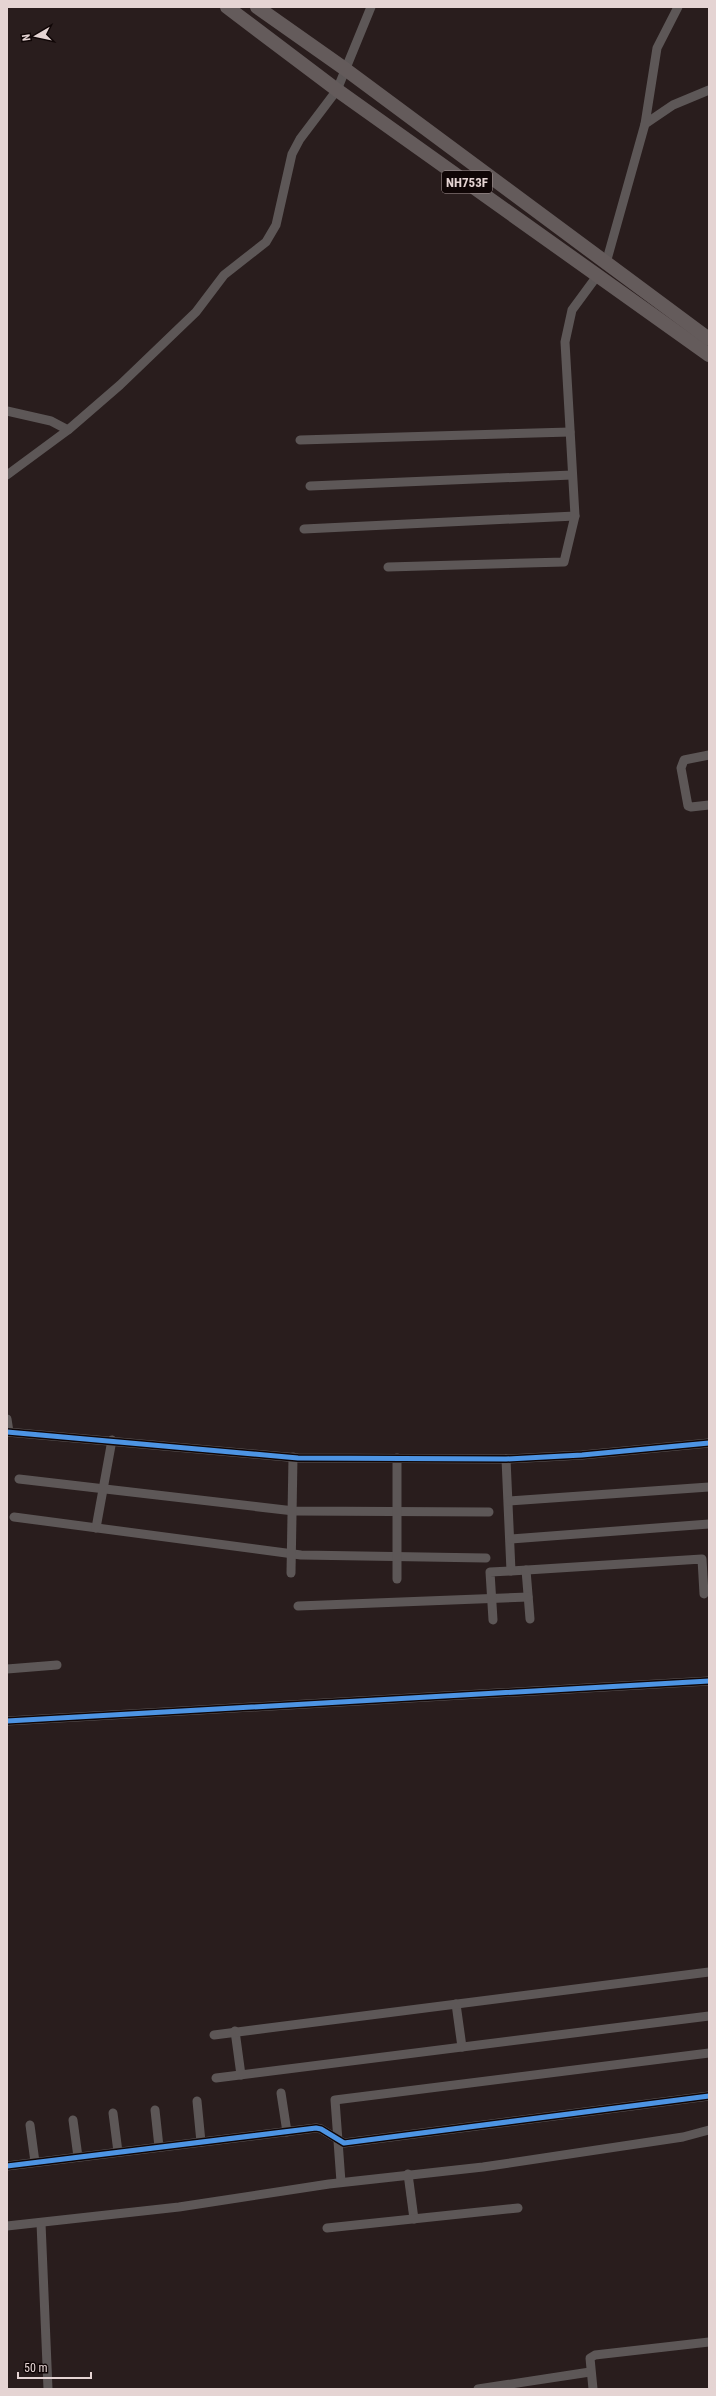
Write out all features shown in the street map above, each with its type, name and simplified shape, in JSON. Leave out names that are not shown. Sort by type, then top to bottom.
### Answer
[{"type":"highway","name":"NH753F","points":[[227,7],[337,90],[709,355]]},
{"type":"highway","name":"NH753F","points":[[257,7],[345,69],[709,339]]},
{"type":"street","points":[[7,476],[68,430],[166,344],[196,312],[224,275],[266,242],[276,225],[292,154],[300,139],[337,90],[370,7]]},
{"type":"street","points":[[606,263],[645,124],[657,48],[678,7]]},
{"type":"street","points":[[645,124],[673,105],[709,90]]},
{"type":"street","points":[[388,567],[564,562],[574,516],[565,342],[569,321],[579,300],[597,276]]},
{"type":"street","points":[[7,411],[51,421],[68,430]]},
{"type":"street","points":[[300,440],[570,432]]},
{"type":"street","points":[[310,486],[572,475]]},
{"type":"street","points":[[304,529],[574,516]]},
{"type":"street","points":[[709,755],[684,760],[681,768],[688,806],[691,808],[709,805]]},
{"type":"street","points":[[7,1419],[8,1432],[293,1457],[506,1459],[582,1455],[709,1442]]},
{"type":"street","points":[[96,1528],[112,1440]]},
{"type":"street","points":[[291,1573],[293,1457]]},
{"type":"street","points":[[396,1580],[397,1458]]},
{"type":"street","points":[[506,1459],[511,1539],[511,1571]]},
{"type":"street","points":[[19,1479],[292,1511],[397,1513],[489,1512]]},
{"type":"street","points":[[509,1501],[709,1487]]},
{"type":"street","points":[[14,1517],[291,1554],[486,1558]]},
{"type":"street","points":[[511,1539],[709,1524]]},
{"type":"street","points":[[493,1620],[490,1572],[702,1559],[704,1594]]},
{"type":"street","points":[[526,1570],[530,1619]]},
{"type":"street","points":[[298,1606],[528,1597]]},
{"type":"street","points":[[7,1669],[57,1665]]},
{"type":"street","points":[[7,1721],[709,1681]]},
{"type":"street","points":[[214,2034],[709,1972]]},
{"type":"street","points":[[456,2004],[462,2047]]},
{"type":"street","points":[[216,2078],[709,2016]]},
{"type":"street","points":[[235,2031],[241,2075]]},
{"type":"street","points":[[341,2182],[335,2100],[709,2053]]},
{"type":"street","points":[[281,2093],[287,2132]]},
{"type":"street","points":[[7,2166],[321,2129],[344,2143],[709,2096]]},
{"type":"street","points":[[197,2101],[201,2142]]},
{"type":"street","points":[[155,2110],[159,2147]]},
{"type":"street","points":[[113,2114],[118,2152]]},
{"type":"street","points":[[73,2120],[78,2157]]},
{"type":"street","points":[[30,2125],[35,2162]]},
{"type":"street","points":[[7,2226],[179,2207],[341,2182],[483,2167],[683,2138],[709,2130]]},
{"type":"street","points":[[408,2174],[414,2219]]},
{"type":"street","points":[[327,2228],[518,2208]]},
{"type":"street","points":[[41,2223],[48,2389]]},
{"type":"street","points":[[593,2389],[590,2372],[590,2358],[595,2355],[709,2342]]},
{"type":"street","points":[[478,2389],[590,2372]]},
{"type":"cycle path","points":[[7,1432],[298,1458],[506,1459],[582,1455],[709,1443]]},
{"type":"cycle path","points":[[7,1721],[709,1681]]},
{"type":"cycle path","points":[[7,2166],[316,2128],[321,2129],[344,2143],[709,2096]]}]
